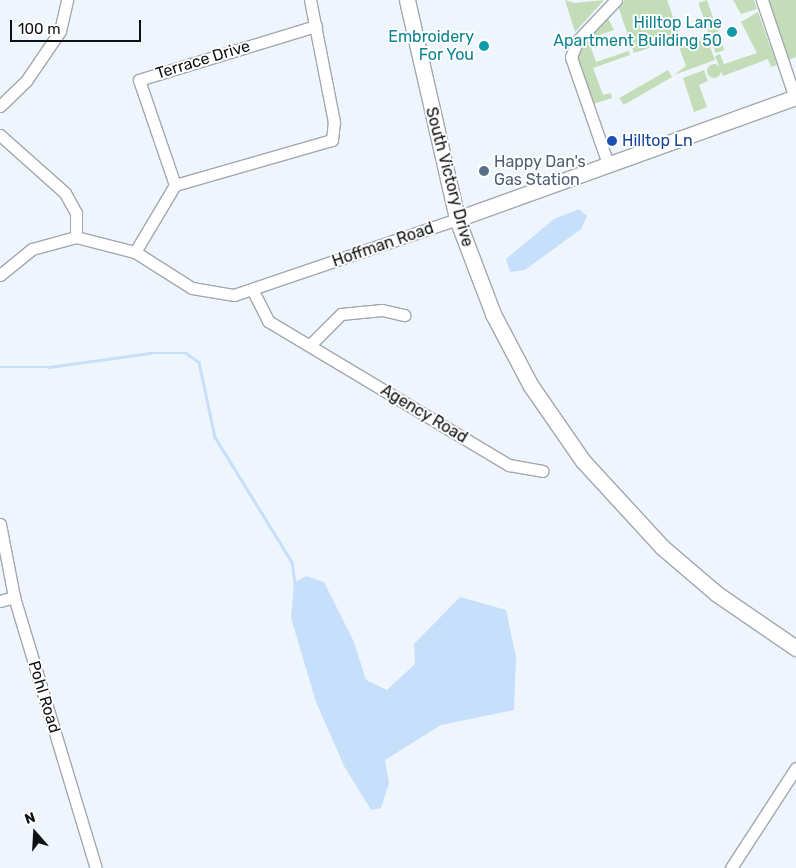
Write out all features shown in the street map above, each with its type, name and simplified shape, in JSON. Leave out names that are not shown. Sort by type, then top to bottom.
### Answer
[{"type":"main road","name":"South Victory Drive","points":[[407,0],[457,219],[484,292],[517,361],[583,461],[686,570],[796,648]]},
{"type":"main road","name":"Hoffman Road","points":[[457,219],[796,98]]},
{"type":"street","points":[[0,106],[26,81],[60,31],[67,0]]},
{"type":"street","points":[[135,252],[174,185],[332,140],[334,122],[310,0]]},
{"type":"street","points":[[608,164],[571,57],[578,40],[616,0]]},
{"type":"street","points":[[762,0],[796,98]]},
{"type":"street","name":"Terrace Drive","points":[[174,185],[139,80],[316,26]]},
{"type":"street","points":[[0,135],[65,193],[76,213],[76,237]]},
{"type":"street","name":"Hoffman Road","points":[[253,291],[457,219]]},
{"type":"street","points":[[0,275],[32,249],[57,238],[76,237],[135,252],[207,293],[234,295],[253,291]]},
{"type":"street","name":"Agency Road","points":[[253,291],[268,321],[509,465],[542,471]]},
{"type":"street","points":[[310,345],[341,314],[382,310],[404,315]]},
{"type":"street","name":"Pohl Road","points":[[0,524],[14,597],[96,868]]},
{"type":"street","points":[[0,601],[14,597]]},
{"type":"street","points":[[731,868],[796,768]]},
{"type":"green space","points":[[565,0],[574,3],[604,0],[575,32]]},
{"type":"green space","points":[[625,0],[667,0],[683,45],[700,39],[702,46],[709,44],[715,60],[674,75],[686,66],[676,39],[634,53],[618,6]]},
{"type":"green space","points":[[707,0],[724,50],[716,53],[698,3]]},
{"type":"green space","points":[[733,0],[754,0],[757,9],[741,14]]},
{"type":"green space","points":[[767,0],[796,0],[796,57],[788,60]]},
{"type":"green space","points":[[758,12],[777,65],[771,67],[768,59],[723,76],[715,56],[720,54],[724,64],[757,53],[741,22]]},
{"type":"green space","points":[[608,18],[614,30],[588,39],[594,30]]},
{"type":"green space","points":[[588,39],[596,62],[629,51],[630,55],[593,68],[603,95],[611,93],[612,98],[593,104],[577,56]]},
{"type":"green space","points":[[714,64],[719,66],[721,71],[719,76],[714,78],[709,76],[707,71],[709,66]]},
{"type":"green space","points":[[668,70],[672,77],[624,105],[620,98]]},
{"type":"green space","points":[[704,70],[708,81],[699,85],[707,107],[694,112],[683,78]]},
{"type":"water","points":[[579,209],[587,216],[581,229],[525,270],[510,272],[506,259],[554,219]]},
{"type":"water","points":[[306,576],[324,582],[354,642],[366,680],[387,690],[415,664],[414,644],[460,597],[506,610],[516,657],[514,710],[441,725],[385,760],[389,783],[381,808],[371,810],[344,766],[316,702],[291,618],[294,583]]},
{"type":"waterway","points":[[0,367],[49,367],[150,353],[186,353],[199,362],[215,437],[292,562],[295,584]]},
{"type":"place","name":"Hilltop Lane Apartment Building 50","points":[[732,32]]},
{"type":"place","name":"Embroidery For You","points":[[484,46]]},
{"type":"place","name":"Hilltop Ln","points":[[612,141]]},
{"type":"place","name":"Happy Dan's Gas Station","points":[[484,171]]}]
